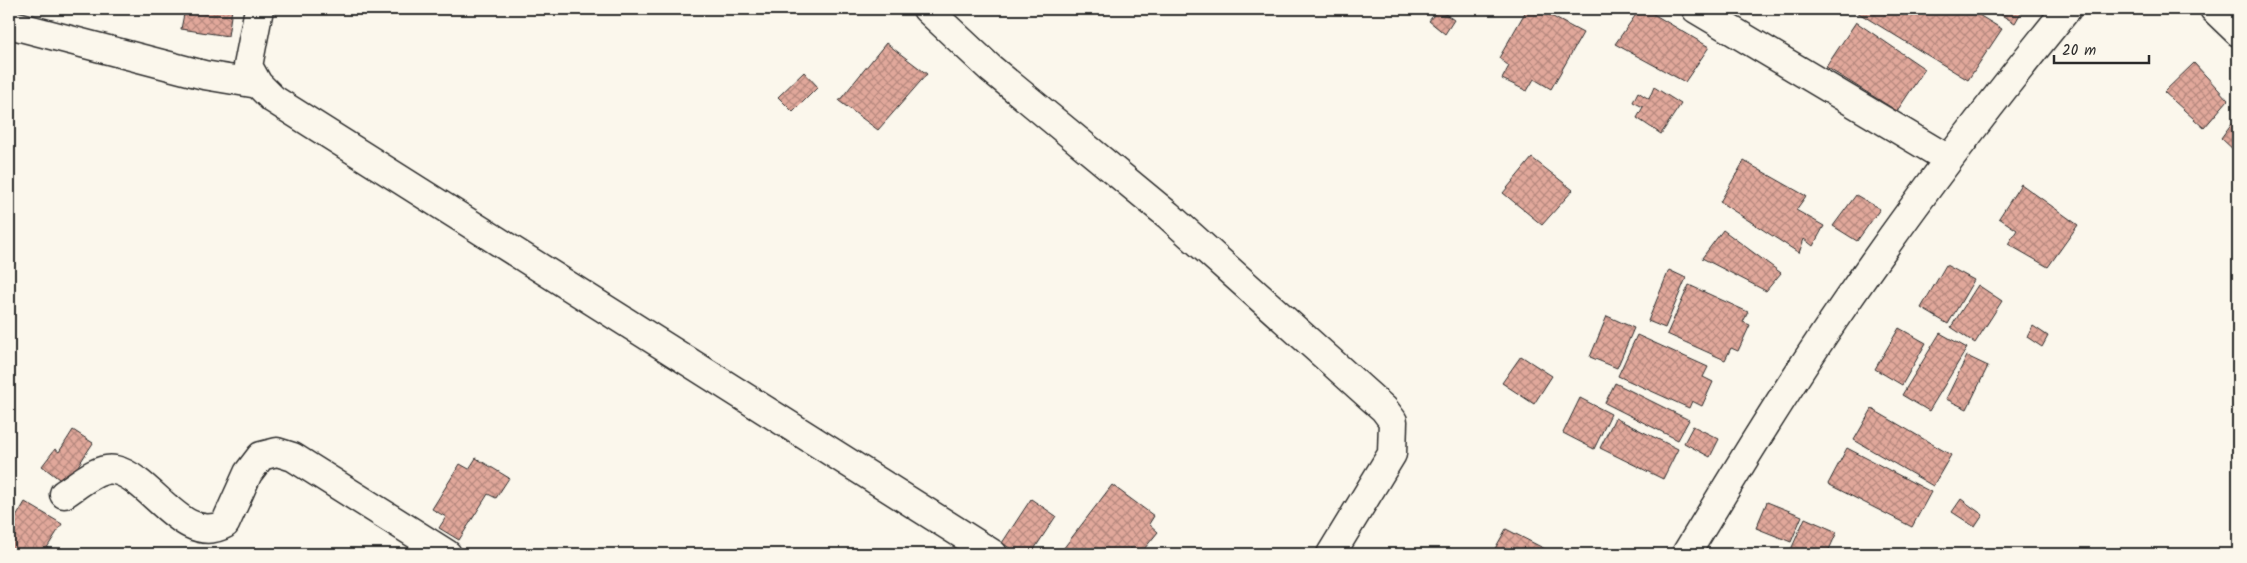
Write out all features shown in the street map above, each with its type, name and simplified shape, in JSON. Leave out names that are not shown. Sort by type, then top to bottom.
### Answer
[{"type":"street","points":[[259,9],[248,66],[258,84],[273,99],[993,554]]},
{"type":"street","points":[[927,9],[990,68],[1168,215],[1384,409],[1392,421],[1392,454],[1331,554]]},
{"type":"street","points":[[1696,9],[1948,159]]},
{"type":"street","points":[[1686,554],[1843,306],[1948,159],[2067,9]]},
{"type":"street","points":[[2214,9],[2238,32]]},
{"type":"street","points":[[9,24],[204,75],[258,84]]},
{"type":"street","points":[[64,494],[95,474],[114,469],[136,480],[180,518],[201,529],[217,528],[225,524],[248,473],[261,456],[277,452],[292,457],[447,554]]},
{"type":"building","points":[[185,9],[232,9],[228,36],[181,29]]},
{"type":"building","points":[[1438,9],[1454,20],[1445,34],[1429,21]]},
{"type":"building","points":[[1527,9],[1538,9],[1583,33],[1551,89],[1534,79],[1527,91],[1502,79],[1509,66],[1499,58]]},
{"type":"building","points":[[1640,9],[1645,9],[1709,47],[1685,82],[1615,44]]},
{"type":"building","points":[[1852,9],[1969,9],[2002,29],[1968,80]]},
{"type":"building","points":[[1991,9],[2023,9],[2015,23]]},
{"type":"building","points":[[1856,22],[1925,69],[1897,111],[1826,67]]},
{"type":"building","points":[[886,43],[927,74],[878,130],[839,101]]},
{"type":"building","points":[[2194,63],[2228,100],[2204,128],[2164,92]]},
{"type":"building","points":[[804,72],[818,87],[793,112],[778,97]]},
{"type":"building","points":[[1654,87],[1681,104],[1661,134],[1637,118],[1643,107],[1633,102],[1638,92],[1649,99]]},
{"type":"building","points":[[2232,123],[2238,127],[2237,153],[2221,138]]},
{"type":"building","points":[[1532,158],[1573,190],[1542,225],[1503,193]]},
{"type":"building","points":[[1744,161],[1806,196],[1796,210],[1824,226],[1813,246],[1804,239],[1799,253],[1720,202]]},
{"type":"building","points":[[2021,184],[2078,225],[2048,267],[2008,244],[2017,230],[1999,218]]},
{"type":"building","points":[[1856,195],[1880,209],[1857,241],[1833,226]]},
{"type":"building","points":[[1723,230],[1781,273],[1766,291],[1702,258]]},
{"type":"building","points":[[1946,265],[1974,280],[1948,324],[1921,308]]},
{"type":"building","points":[[1669,270],[1686,278],[1665,328],[1648,321]]},
{"type":"building","points":[[1689,285],[1748,312],[1743,322],[1750,325],[1738,351],[1731,348],[1725,360],[1667,334]]},
{"type":"building","points":[[1978,285],[2002,301],[1975,343],[1951,327]]},
{"type":"building","points":[[1607,316],[1634,328],[1617,368],[1590,357]]},
{"type":"building","points":[[2033,326],[2048,336],[2042,347],[2027,337]]},
{"type":"building","points":[[1899,328],[1926,343],[1902,385],[1875,369]]},
{"type":"building","points":[[1940,333],[1967,348],[1929,411],[1902,395]]},
{"type":"building","points":[[1637,335],[1708,367],[1703,377],[1713,382],[1702,406],[1692,401],[1689,408],[1618,376]]},
{"type":"building","points":[[1521,356],[1552,376],[1534,404],[1502,383]]},
{"type":"building","points":[[1967,356],[1988,366],[1967,409],[1946,399]]},
{"type":"building","points":[[1615,383],[1689,420],[1678,440],[1605,403]]},
{"type":"building","points":[[1580,398],[1611,414],[1594,449],[1563,433]]},
{"type":"building","points":[[1872,409],[1951,455],[1933,486],[1854,440]]},
{"type":"building","points":[[1615,418],[1678,449],[1663,479],[1600,448]]},
{"type":"building","points":[[1693,426],[1719,439],[1710,457],[1684,443]]},
{"type":"building","points":[[73,430],[93,443],[78,466],[85,472],[72,489],[42,466],[55,449],[59,452]]},
{"type":"building","points":[[1847,448],[1931,492],[1912,527],[1828,484]]},
{"type":"building","points":[[476,458],[509,478],[496,498],[488,494],[459,540],[439,528],[446,517],[432,509],[460,464],[469,469]]},
{"type":"building","points":[[1112,485],[1154,516],[1149,524],[1158,532],[1140,554],[1130,548],[1126,554],[1071,554],[1063,549]]},
{"type":"building","points":[[1031,499],[1056,516],[1031,554],[1019,554],[1002,543]]},
{"type":"building","points":[[1961,499],[1983,515],[1975,527],[1952,512]]},
{"type":"building","points":[[25,502],[62,524],[43,554],[9,554],[9,529]]},
{"type":"building","points":[[1767,502],[1802,516],[1791,542],[1756,528]]},
{"type":"building","points":[[1805,518],[1837,532],[1827,554],[1789,554]]},
{"type":"building","points":[[1506,529],[1547,550],[1545,554],[1492,554]]}]
